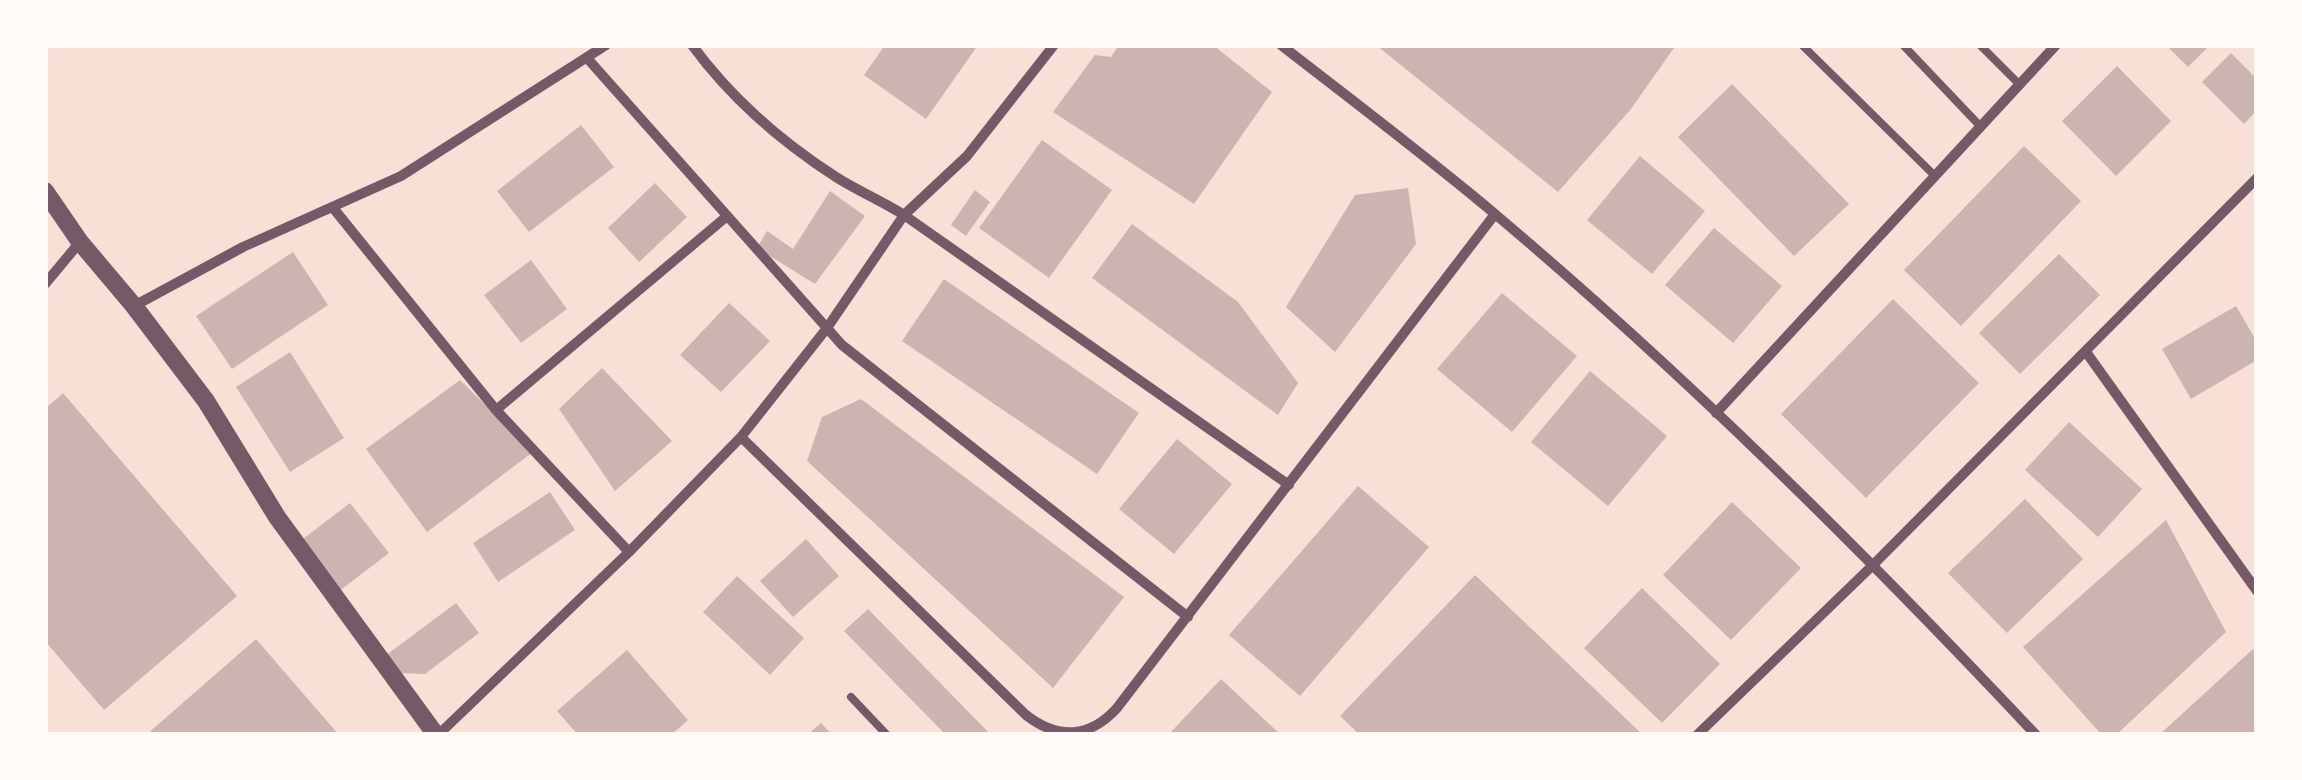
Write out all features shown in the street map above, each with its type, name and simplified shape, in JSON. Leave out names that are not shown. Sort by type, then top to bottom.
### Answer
[{"type":"street","points":[[134,306],[243,247],[334,209],[434,157],[606,45]]},
{"type":"street","points":[[692,45],[716,77],[773,132],[838,178],[904,215],[1289,485]]},
{"type":"street","points":[[45,191],[80,242],[206,401],[277,517],[437,735],[628,552],[741,437],[827,328],[904,215],[967,156],[1054,45]]},
{"type":"street","points":[[1281,45],[1495,214],[1716,413],[1893,583],[2036,735]]},
{"type":"street","points":[[1716,413],[2056,45]]},
{"type":"street","points":[[587,58],[842,346],[1188,617]]},
{"type":"street","points":[[1698,735],[1872,566],[2257,178]]},
{"type":"street","points":[[334,209],[496,410],[628,552]]},
{"type":"street","points":[[741,437],[1026,716],[1056,732],[1073,734],[1106,722],[1495,214]]},
{"type":"street","points":[[496,410],[726,217]]},
{"type":"street","points":[[45,284],[80,242]]},
{"type":"street","points":[[2086,352],[2257,591]]},
{"type":"lane","points":[[1802,45],[1935,176]]},
{"type":"lane","points":[[1903,45],[1981,127]]},
{"type":"lane","points":[[1980,45],[2020,84]]},
{"type":"lane","points":[[851,696],[886,735]]},
{"type":"building","points":[[885,45],[978,45],[926,119],[864,75]]},
{"type":"building","points":[[1119,45],[1213,45],[1272,92],[1194,204],[1053,112],[1095,55],[1111,57]]},
{"type":"building","points":[[1376,45],[1676,45],[1631,109],[1558,192]]},
{"type":"building","points":[[2166,45],[2210,45],[2188,67]]},
{"type":"building","points":[[2231,53],[2257,79],[2257,110],[2244,124],[2202,82]]},
{"type":"building","points":[[2117,66],[2171,121],[2116,176],[2062,121]]},
{"type":"building","points":[[1732,84],[1849,204],[1794,256],[1678,137]]},
{"type":"building","points":[[581,125],[614,167],[529,232],[497,191]]},
{"type":"building","points":[[1042,140],[1112,190],[1049,278],[979,228]]},
{"type":"building","points":[[2024,146],[2081,201],[1961,326],[1904,270]]},
{"type":"building","points":[[1640,156],[1705,211],[1652,274],[1587,220]]},
{"type":"building","points":[[655,183],[687,217],[639,262],[608,228]]},
{"type":"building","points":[[1408,188],[1416,244],[1335,352],[1286,307],[1355,195]]},
{"type":"building","points":[[975,190],[990,202],[966,236],[951,225]]},
{"type":"building","points":[[830,191],[865,216],[815,284],[757,248],[767,231],[793,249]]},
{"type":"building","points":[[1132,224],[1238,302],[1298,383],[1278,415],[1092,278]]},
{"type":"building","points":[[1714,228],[1782,286],[1733,343],[1665,285]]},
{"type":"building","points":[[293,252],[328,305],[232,369],[196,316]]},
{"type":"building","points":[[2059,254],[2100,295],[2020,374],[1979,333]]},
{"type":"building","points":[[531,260],[567,309],[521,343],[484,295]]},
{"type":"building","points":[[944,279],[1139,413],[1097,474],[902,341]]},
{"type":"building","points":[[1502,293],[1577,356],[1512,432],[1437,369]]},
{"type":"building","points":[[1893,299],[1979,383],[1866,498],[1781,414]]},
{"type":"building","points":[[729,303],[770,341],[721,392],[680,355]]},
{"type":"building","points":[[2236,306],[2257,342],[2257,360],[2191,399],[2162,349]]},
{"type":"building","points":[[290,352],[344,438],[290,472],[236,387]]},
{"type":"building","points":[[602,368],[672,441],[615,491],[559,409]]},
{"type":"building","points":[[1590,371],[1667,436],[1608,506],[1531,442]]},
{"type":"building","points":[[460,380],[533,452],[427,532],[366,449]]},
{"type":"building","points":[[63,393],[237,596],[104,710],[45,641],[45,409]]},
{"type":"building","points":[[861,399],[1124,597],[1053,688],[807,461],[822,417]]},
{"type":"building","points":[[2069,422],[2142,489],[2098,537],[2025,470]]},
{"type":"building","points":[[1177,439],[1232,484],[1174,554],[1119,509]]},
{"type":"building","points":[[1358,486],[1429,547],[1300,696],[1229,635]]},
{"type":"building","points":[[550,492],[575,530],[498,582],[473,543]]},
{"type":"building","points":[[2025,499],[2083,559],[2007,633],[1948,573]]},
{"type":"building","points":[[1732,502],[1801,568],[1731,640],[1663,575]]},
{"type":"building","points":[[350,503],[389,553],[338,592],[299,542]]},
{"type":"building","points":[[2166,520],[2226,632],[2116,735],[2102,735],[2023,647]]},
{"type":"building","points":[[806,539],[839,576],[793,617],[760,581]]},
{"type":"building","points":[[1475,575],[1643,735],[1360,735],[1340,716]]},
{"type":"building","points":[[737,576],[804,638],[770,675],[703,612]]},
{"type":"building","points":[[1642,588],[1720,664],[1662,723],[1584,648]]},
{"type":"building","points":[[456,603],[479,633],[425,674],[398,673],[385,656]]},
{"type":"building","points":[[868,609],[991,735],[946,735],[844,631]]},
{"type":"building","points":[[256,639],[339,735],[146,735]]},
{"type":"building","points":[[2253,649],[2257,656],[2257,735],[2159,735]]},
{"type":"building","points":[[627,650],[688,720],[671,735],[578,735],[557,711]]},
{"type":"building","points":[[1221,679],[1281,735],[1168,735]]},
{"type":"building","points":[[821,723],[832,735],[807,735]]}]
